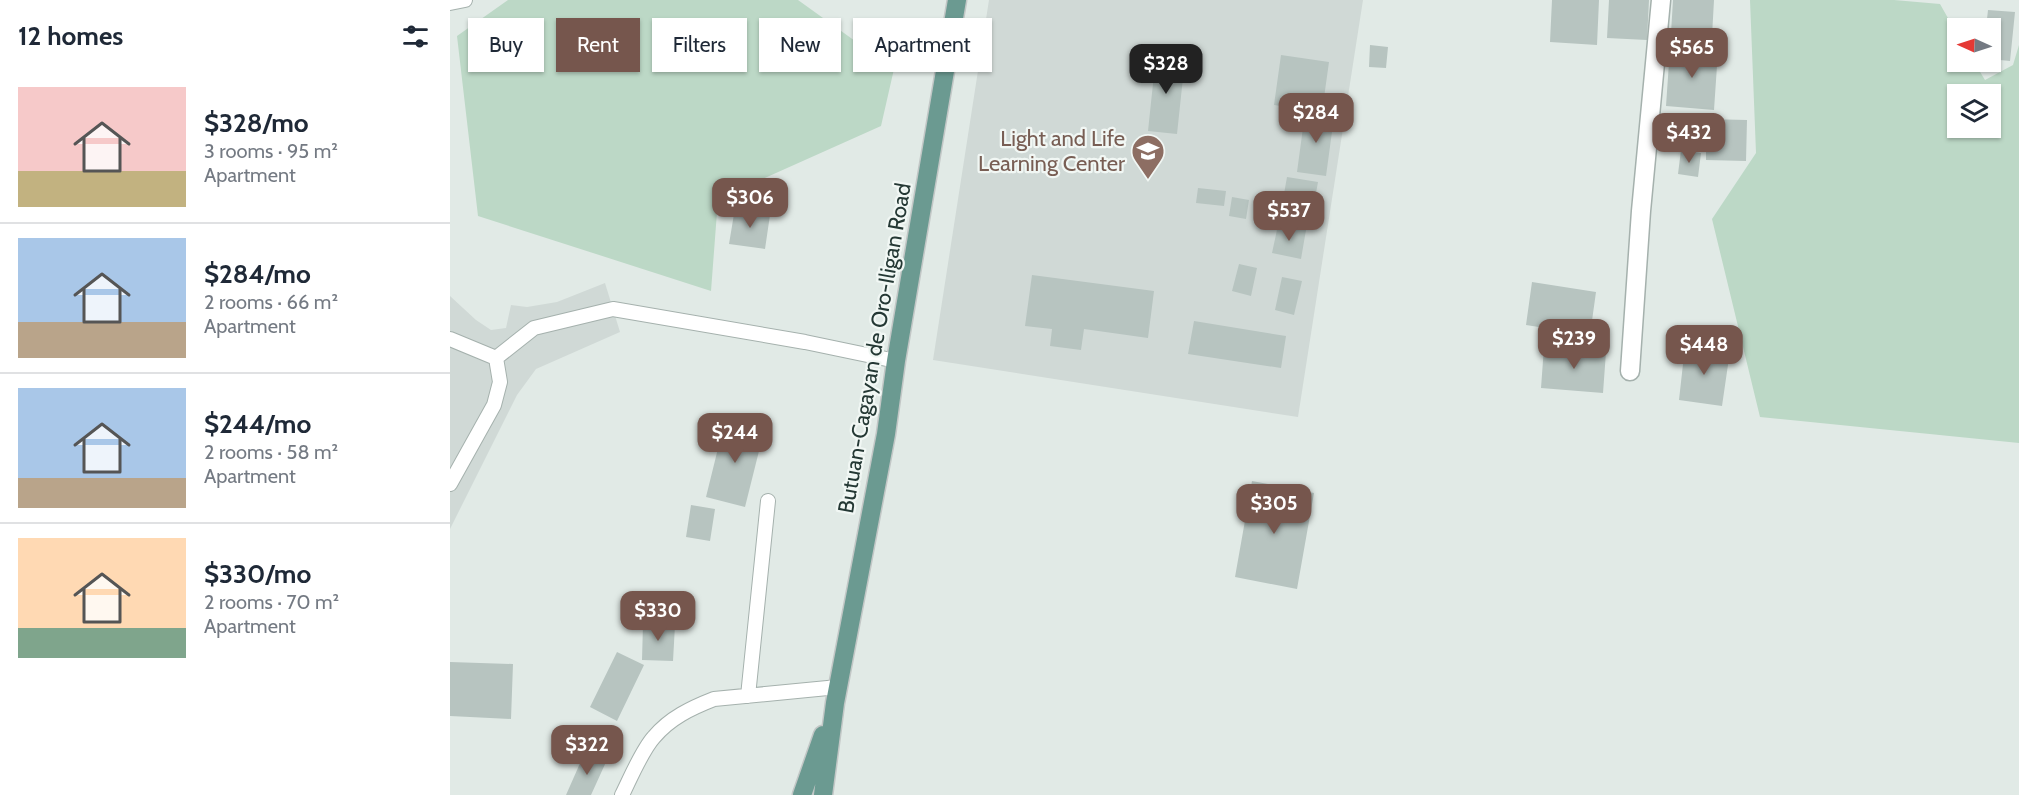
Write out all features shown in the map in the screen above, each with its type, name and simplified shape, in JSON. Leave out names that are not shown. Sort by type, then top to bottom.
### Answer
[{"type":"main road","name":"Butuan-Cagayan de Oro-Iligan Road","points":[[823,795],[836,695],[886,434],[896,361],[957,0]]},
{"type":"main road","name":"Butuan-Cagayan de Oro-Iligan Road","points":[[802,795],[836,695]]},
{"type":"street","points":[[1630,371],[1641,211],[1661,0]]},
{"type":"lane","points":[[450,3],[465,0]]},
{"type":"lane","points":[[496,358],[534,328],[613,309],[805,342],[896,361]]},
{"type":"lane","points":[[450,339],[496,358]]},
{"type":"lane","points":[[450,484],[495,405],[500,382],[496,358]]},
{"type":"lane","points":[[748,696],[768,501]]},
{"type":"lane","points":[[621,795],[653,738],[676,717],[695,706],[714,699],[748,696],[836,695]]},
{"type":"shaded area","name":"Light and Life Learning Center","points":[[989,0],[1363,0],[1298,417],[933,360],[978,72],[992,72],[992,18],[986,18]]},
{"type":"shaded area","points":[[605,283],[620,332],[536,369],[517,395],[450,529],[450,296],[476,320],[491,330],[506,328],[511,305],[527,307],[557,302]]},
{"type":"green space","points":[[508,0],[798,0],[823,18],[759,18],[759,72],[841,72],[841,31],[853,40],[853,72],[893,72],[881,126],[718,199],[711,291],[478,216],[457,36],[468,28],[468,72],[544,72],[544,18],[482,18]]},
{"type":"green space","points":[[1750,0],[1894,0],[1940,4],[1948,18],[1947,72],[1980,72],[1985,80],[2013,65],[2019,45],[2019,443],[1760,417],[1712,219],[1756,153]]},
{"type":"building","points":[[1552,0],[1599,0],[1597,45],[1550,42]]},
{"type":"building","points":[[1609,0],[1649,0],[1647,40],[1607,38]]},
{"type":"building","points":[[1673,0],[1714,0],[1712,36],[1671,33]]},
{"type":"building","points":[[1988,10],[2015,12],[2010,61],[2001,60],[2001,18],[1987,18]]},
{"type":"building","points":[[1370,45],[1388,47],[1386,68],[1369,67]]},
{"type":"building","points":[[1670,48],[1718,51],[1714,110],[1666,106]]},
{"type":"building","points":[[1156,55],[1185,59],[1177,134],[1148,131]]},
{"type":"building","points":[[1281,55],[1329,62],[1322,112],[1274,105]]},
{"type":"building","points":[[1305,113],[1334,117],[1326,176],[1297,172]]},
{"type":"building","points":[[1706,119],[1747,120],[1746,161],[1706,160]]},
{"type":"building","points":[[1681,150],[1701,153],[1698,177],[1678,174]]},
{"type":"building","points":[[1287,177],[1318,182],[1311,221],[1280,216]]},
{"type":"building","points":[[1198,188],[1226,191],[1224,206],[1196,203]]},
{"type":"building","points":[[1232,197],[1249,200],[1246,219],[1229,216]]},
{"type":"building","points":[[735,208],[770,215],[765,249],[729,244]]},
{"type":"building","points":[[1278,225],[1306,230],[1301,259],[1272,253]]},
{"type":"building","points":[[1239,264],[1257,268],[1251,296],[1232,291]]},
{"type":"building","points":[[1032,275],[1154,291],[1148,338],[1084,329],[1081,350],[1050,346],[1052,329],[1025,326]]},
{"type":"building","points":[[1282,277],[1302,281],[1294,315],[1275,310]]},
{"type":"building","points":[[1532,282],[1596,292],[1590,335],[1526,325]]},
{"type":"building","points":[[1194,321],[1286,336],[1281,368],[1188,354]]},
{"type":"building","points":[[1685,346],[1730,351],[1722,406],[1679,400]]},
{"type":"building","points":[[1544,347],[1606,352],[1603,393],[1541,388]]},
{"type":"building","points":[[725,420],[764,431],[745,507],[706,497]]},
{"type":"building","points":[[1252,481],[1314,493],[1297,589],[1235,577]]},
{"type":"building","points":[[691,505],[715,509],[710,541],[686,537]]},
{"type":"building","points":[[643,624],[675,625],[673,661],[642,660]]},
{"type":"building","points":[[617,652],[644,665],[617,721],[590,707]]},
{"type":"building","points":[[450,662],[513,664],[511,719],[450,716]]},
{"type":"building","points":[[585,752],[606,762],[591,795],[566,795]]},
{"type":"place","name":"Light and Life Learning Center","points":[[1148,180]]}]
